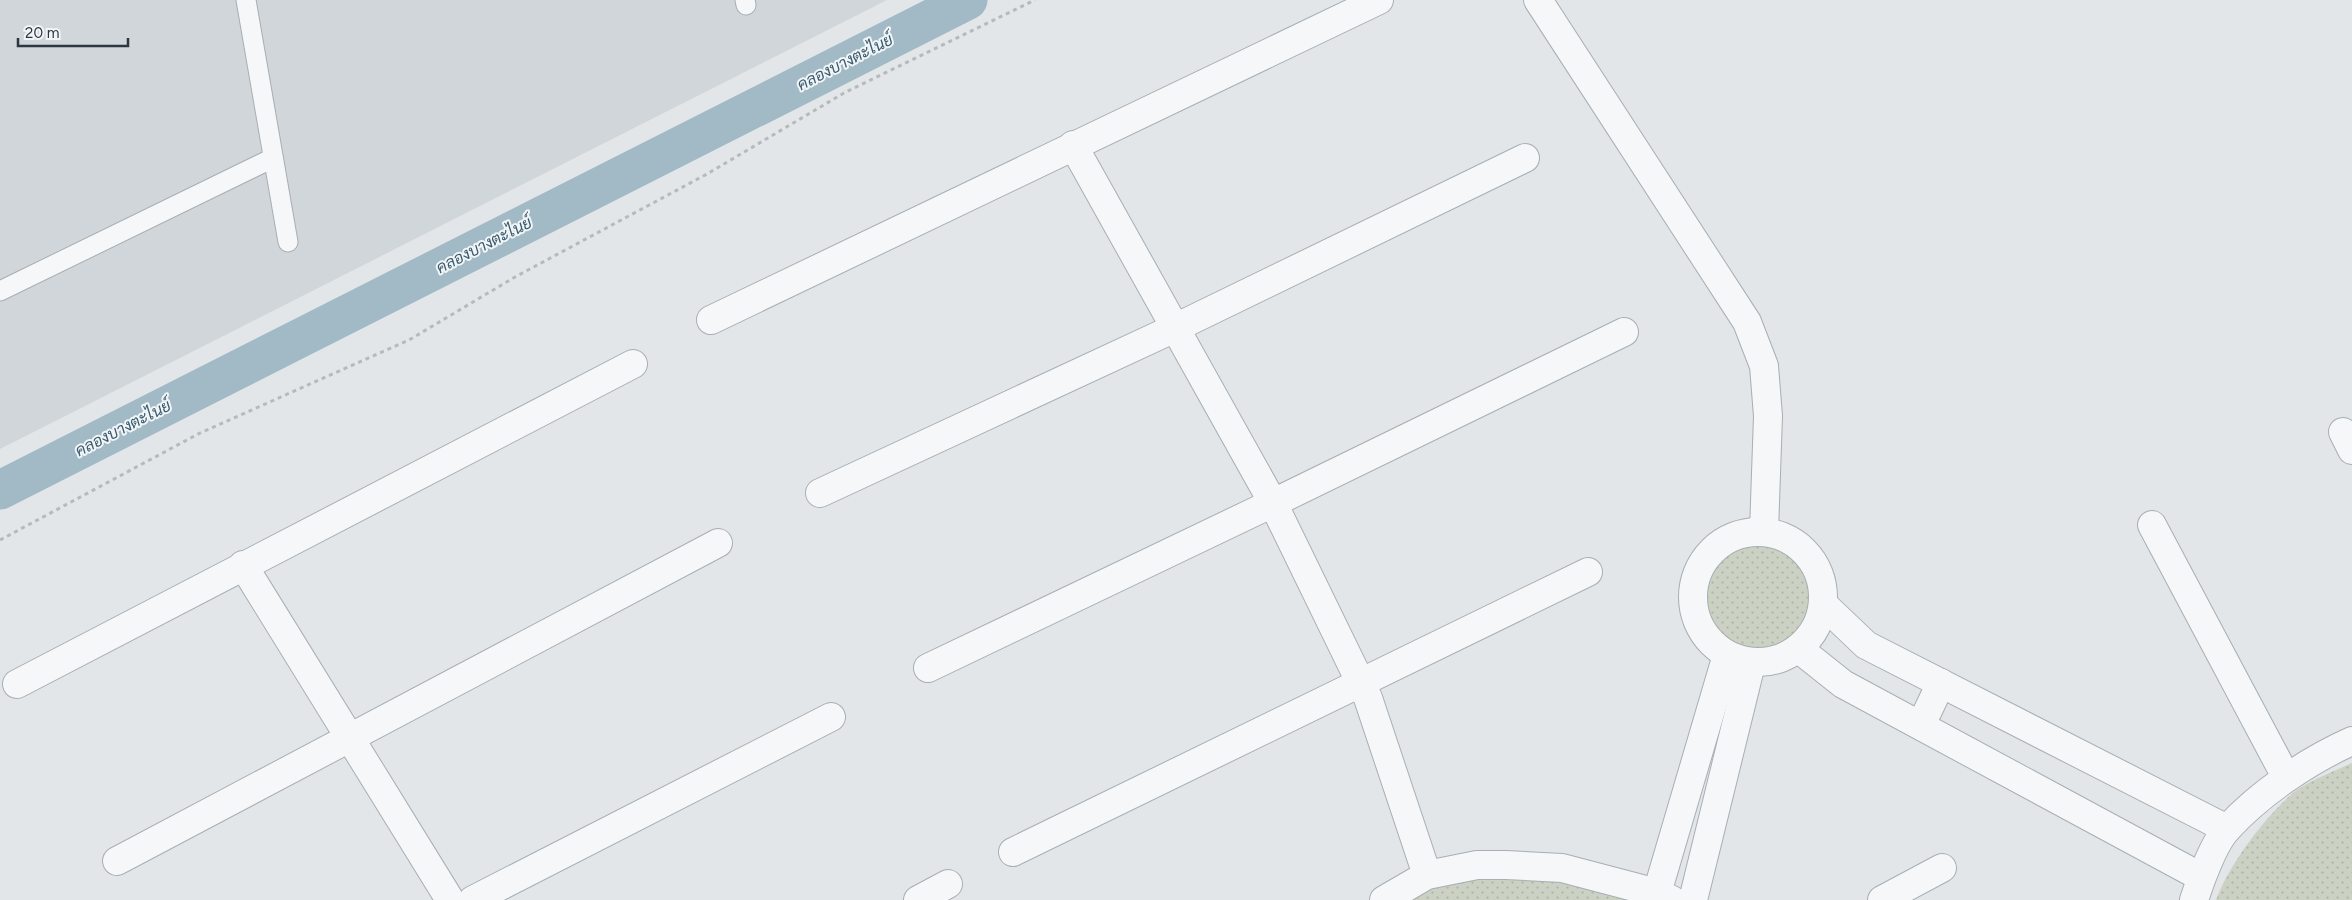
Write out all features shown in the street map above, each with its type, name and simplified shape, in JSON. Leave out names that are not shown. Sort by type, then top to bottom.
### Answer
[{"type":"street","points":[[711,320],[1379,0]]},
{"type":"street","points":[[1538,0],[1747,322],[1764,366],[1768,416],[1764,531]]},
{"type":"street","points":[[1073,145],[1273,504],[1368,698],[1426,875]]},
{"type":"street","points":[[820,493],[1175,328],[1525,158]]},
{"type":"street","points":[[928,668],[1273,504],[1624,332]]},
{"type":"street","points":[[17,684],[633,364]]},
{"type":"street","points":[[2152,524],[2286,777]]},
{"type":"street","points":[[1764,531],[1790,540],[1808,555],[1820,579],[1823,604],[1815,628],[1799,649],[1778,660],[1739,659],[1706,640],[1697,617],[1691,591],[1699,568],[1715,546],[1738,534],[1764,531]]},
{"type":"street","points":[[117,861],[349,736],[718,544]]},
{"type":"street","points":[[243,565],[450,900]]},
{"type":"street","points":[[1013,852],[1588,572]]},
{"type":"street","points":[[1823,604],[1866,645],[2227,829]]},
{"type":"street","points":[[1799,649],[1843,684],[1921,725],[2198,888],[2227,829],[2286,777],[2352,741]]},
{"type":"street","points":[[1384,900],[1426,875],[1477,865],[1562,868],[1665,896],[1739,659]]},
{"type":"street","points":[[1693,900],[1739,659]]},
{"type":"street","points":[[1921,725],[1941,683]]},
{"type":"street","points":[[473,900],[831,717]]},
{"type":"street","points":[[1882,900],[1942,868]]},
{"type":"street","points":[[918,900],[948,884]]},
{"type":"lane","points":[[246,0],[288,242]]},
{"type":"lane","points":[[0,291],[273,158]]},
{"type":"path","points":[[0,540],[200,433],[410,340],[515,277],[707,174],[844,93],[1035,0]]},
{"type":"shaded area","points":[[0,0],[887,0],[0,449]]},
{"type":"shaded area","points":[[1758,532],[1771,533],[1783,537],[1804,551],[1818,572],[1822,584],[1822,610],[1818,622],[1804,643],[1783,657],[1771,661],[1758,662],[1745,661],[1733,657],[1712,643],[1698,622],[1694,610],[1693,597],[1694,584],[1698,572],[1712,551],[1733,537],[1745,533]]},
{"type":"shaded area","points":[[2352,763],[2352,900],[2216,900],[2239,856],[2271,815],[2294,792],[2322,776]]},
{"type":"shaded area","points":[[1559,873],[1638,900],[1388,900],[1419,882]]},
{"type":"waterway","name":"คลองบางตะไนย์","points":[[0,490],[968,0]]}]
